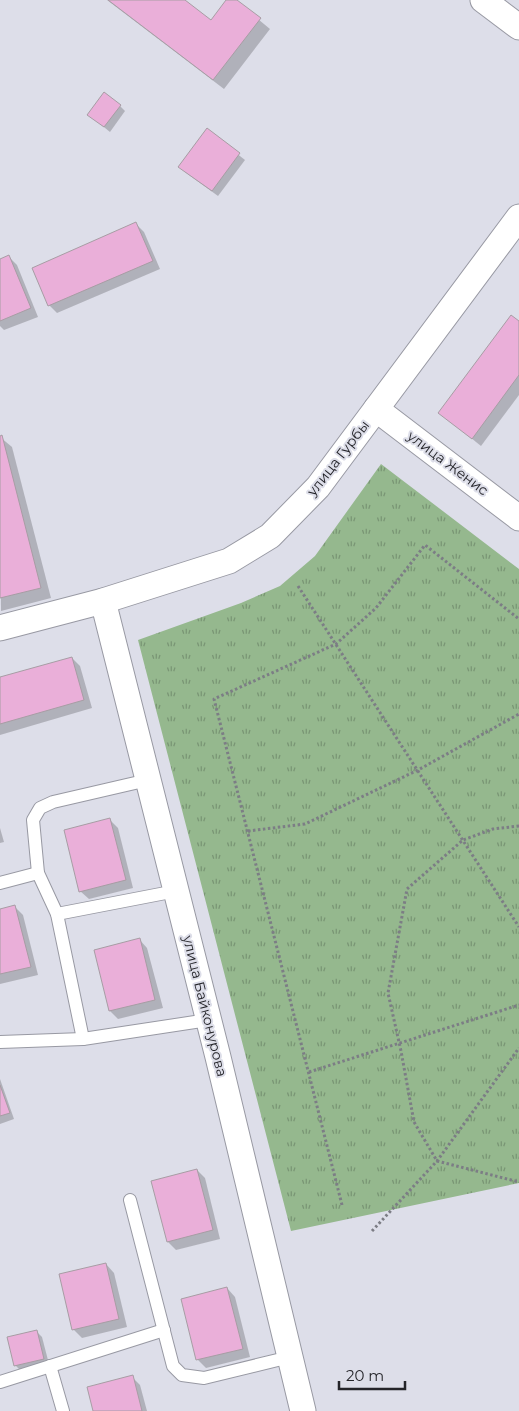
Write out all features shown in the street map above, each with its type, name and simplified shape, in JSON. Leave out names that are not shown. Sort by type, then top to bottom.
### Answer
[{"type":"street","points":[[483,0],[519,27]]},
{"type":"street","name":"улица Гурбы","points":[[0,628],[103,601],[230,561],[270,536],[318,487],[519,217]]},
{"type":"street","name":"улица Женис","points":[[376,409],[519,518]]},
{"type":"street","name":"улица Байконурова","points":[[103,601],[303,1411]]},
{"type":"lane","points":[[83,1038],[57,914],[38,873],[33,820],[40,808],[53,802],[148,780]]},
{"type":"lane","points":[[0,883],[38,873]]},
{"type":"lane","points":[[57,914],[176,891]]},
{"type":"lane","points":[[0,1042],[83,1038],[208,1020]]},
{"type":"lane","points":[[130,1200],[174,1366],[182,1375],[204,1378],[290,1357]]},
{"type":"lane","points":[[0,1382],[164,1330]]},
{"type":"lane","points":[[50,1366],[63,1411]]},
{"type":"path","points":[[342,1205],[214,699],[336,644],[376,608],[425,545],[519,619]]},
{"type":"path","points":[[298,586],[519,927]]},
{"type":"path","points":[[248,831],[305,824],[418,770],[519,714]]},
{"type":"path","points":[[519,826],[493,830],[463,840],[407,889],[388,993],[400,1042],[414,1122],[437,1161],[519,1182]]},
{"type":"path","points":[[309,1072],[519,1005]]},
{"type":"path","points":[[372,1231],[437,1161],[519,1048]]},
{"type":"green space","points":[[381,464],[519,569],[519,1183],[291,1231],[138,640],[241,603],[280,586],[315,556]]},
{"type":"building","points":[[108,0],[185,0],[211,20],[226,0],[237,0],[261,18],[213,80]]},
{"type":"building","points":[[104,92],[121,105],[104,127],[87,115]]},
{"type":"building","points":[[207,128],[240,153],[212,191],[178,167]]},
{"type":"building","points":[[136,222],[153,261],[48,306],[32,268]]},
{"type":"building","points":[[9,255],[31,308],[0,321],[0,259]]},
{"type":"building","points":[[511,315],[519,321],[519,375],[472,439],[438,413]]},
{"type":"building","points":[[2,435],[41,588],[0,598],[0,436]]},
{"type":"building","points":[[72,657],[84,700],[0,724],[0,677]]},
{"type":"building","points":[[110,818],[126,880],[79,892],[64,830]]},
{"type":"building","points":[[15,905],[31,967],[0,974],[0,909]]},
{"type":"building","points":[[140,938],[155,1000],[109,1011],[94,950]]},
{"type":"building","points":[[0,1085],[10,1113],[0,1116]]},
{"type":"building","points":[[197,1169],[213,1230],[167,1242],[151,1181]]},
{"type":"building","points":[[106,1263],[119,1319],[72,1330],[59,1274]]},
{"type":"building","points":[[227,1287],[243,1349],[196,1360],[181,1299]]},
{"type":"building","points":[[37,1330],[44,1359],[14,1366],[7,1337]]},
{"type":"building","points":[[133,1375],[142,1411],[93,1411],[87,1387]]}]
